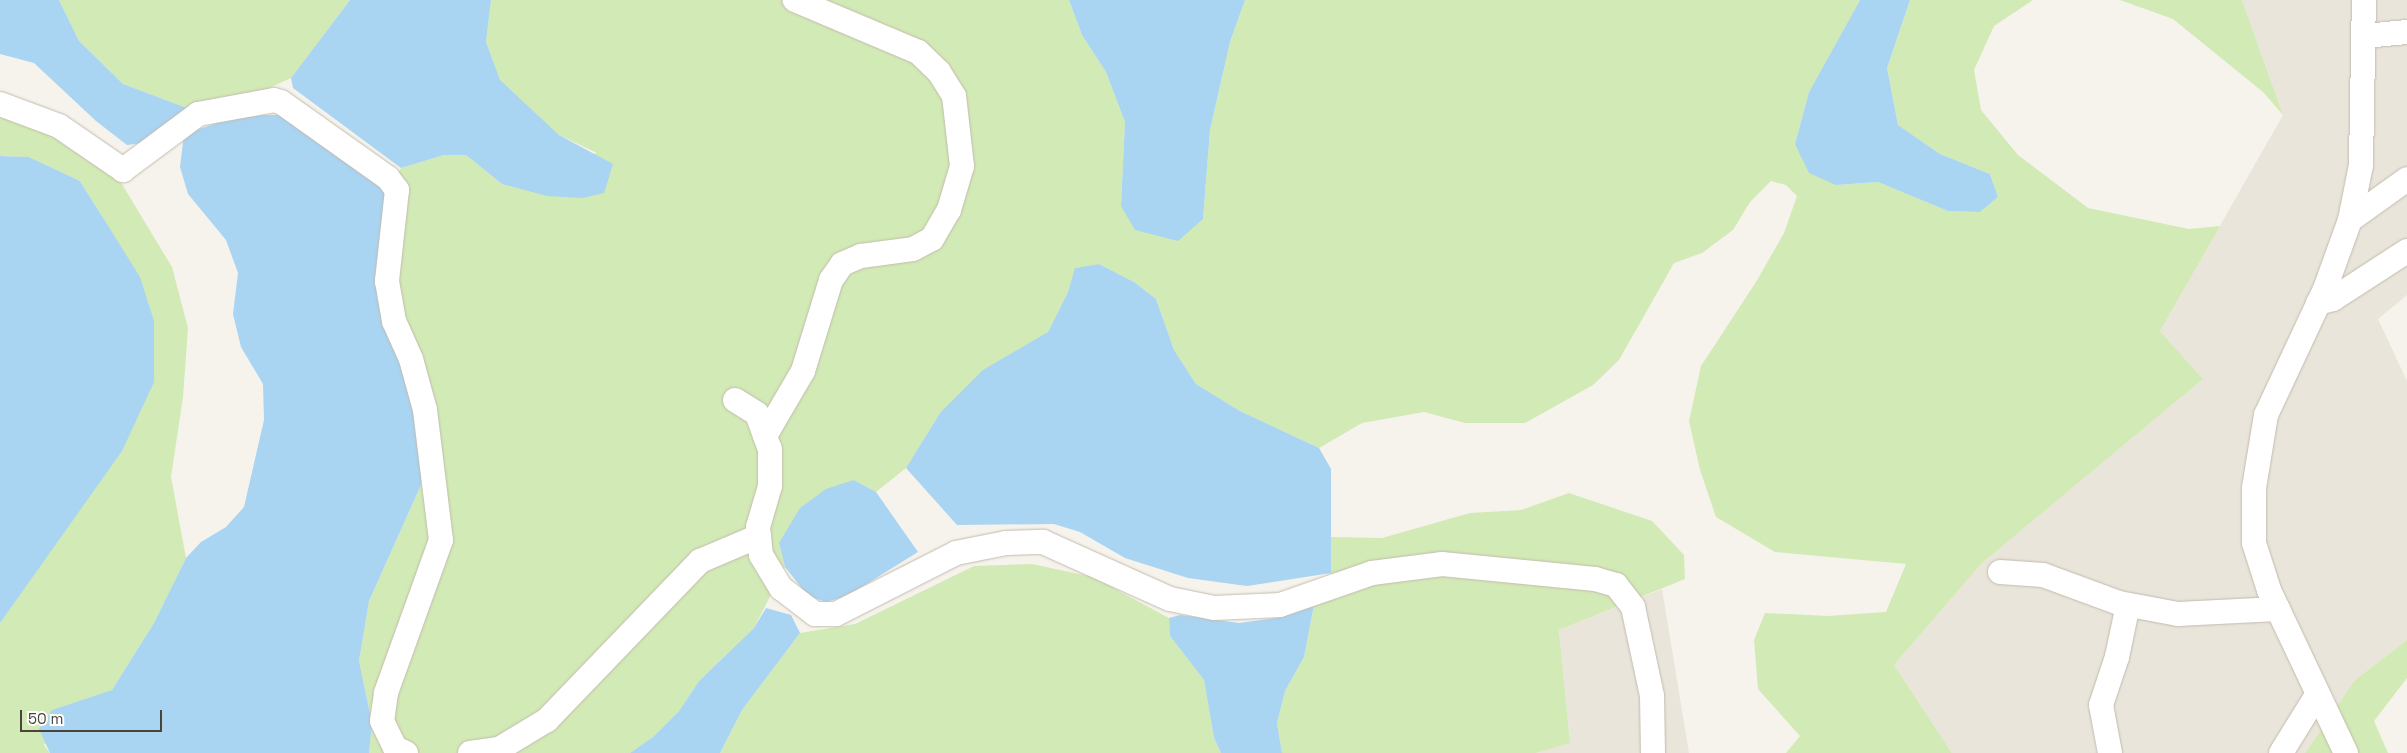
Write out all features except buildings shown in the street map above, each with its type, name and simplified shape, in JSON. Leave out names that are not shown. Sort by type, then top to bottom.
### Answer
[{"type":"street","points":[[765,436],[803,371],[831,280],[842,264],[861,256],[913,249],[932,239],[949,210],[962,166],[954,96],[938,72],[918,52],[795,0]]},
{"type":"street","points":[[2346,753],[2278,609],[2254,543],[2254,488],[2266,415],[2318,303],[2350,220],[2361,165],[2364,0]]},
{"type":"street","points":[[2364,36],[2407,32]]},
{"type":"street","points":[[0,104],[59,126],[123,170],[198,114],[274,100],[281,102],[388,178],[397,190],[387,281],[394,321],[411,358],[425,410],[441,540],[386,693],[382,721],[395,748],[406,753]]},
{"type":"street","points":[[2350,220],[2407,179]]},
{"type":"street","points":[[2318,303],[2333,299],[2407,251]]},
{"type":"street","points":[[735,400],[758,414],[770,449],[770,486],[758,527],[761,555],[781,588],[815,614],[836,614],[956,553],[1006,543],[1043,542],[1170,599],[1214,608],[1280,605],[1372,573],[1442,564],[1605,581],[1625,592],[1633,607],[1652,696],[1653,753]]},
{"type":"street","points":[[470,753],[499,749],[547,720],[700,561],[759,536]]},
{"type":"street","points":[[2000,572],[2043,575],[2128,604],[2178,614],[2278,609]]},
{"type":"street","points":[[2110,753],[2101,705],[2117,657],[2128,604]]},
{"type":"street","points":[[2281,753],[2317,695]]},
{"type":"shaded area","points":[[2242,0],[2407,0],[2407,295],[2378,319],[2407,381],[2407,640],[2355,680],[2305,753],[1952,753],[1894,665],[1982,563],[2203,379],[2160,331],[2283,115]]},
{"type":"shaded area","points":[[1662,589],[1689,753],[1536,753],[1570,742],[1559,630]]},
{"type":"green space","points":[[59,0],[350,0],[291,78],[239,102],[187,108],[123,84],[79,41]]},
{"type":"green space","points":[[491,0],[1069,0],[1082,35],[1106,72],[1125,122],[1121,206],[1203,219],[1210,130],[1230,42],[1245,0],[1860,0],[1809,92],[1795,144],[1836,185],[1878,182],[1948,211],[1980,212],[1998,197],[1990,174],[1940,154],[1898,125],[1887,68],[1910,0],[2033,0],[1994,26],[1974,70],[1981,110],[2018,155],[2088,208],[2189,229],[2220,226],[2160,331],[2203,379],[1982,563],[1894,665],[1952,753],[1786,753],[1800,736],[1758,689],[1754,640],[1765,613],[1828,616],[1886,612],[1906,564],[1775,552],[1716,517],[1700,470],[1689,421],[1701,366],[1756,282],[1784,233],[1797,196],[1786,185],[1771,181],[1750,202],[1733,230],[1702,253],[1674,263],[1619,360],[1593,385],[1525,423],[1465,423],[1424,412],[1362,423],[1319,448],[1240,411],[1196,384],[1174,350],[1156,299],[1134,282],[1099,264],[1076,268],[1068,292],[1048,332],[940,413],[906,468],[876,492],[854,480],[779,543],[785,567],[754,628],[699,681],[679,711],[653,737],[630,753],[369,753],[372,723],[359,661],[369,601],[421,485],[412,384],[385,195],[401,168],[444,155],[466,155],[502,184],[597,153],[559,135],[500,81],[486,42]]},
{"type":"green space","points":[[2120,0],[2242,0],[2283,115],[2263,92],[2173,19]]},
{"type":"green space","points":[[0,117],[50,127],[108,161],[172,267],[188,328],[183,397],[171,477],[186,558],[154,623],[112,690],[95,698],[75,702],[44,745],[50,753],[0,753],[0,623],[25,585],[102,216],[80,181],[29,157],[0,156]]},
{"type":"green space","points":[[1569,493],[1652,521],[1684,555],[1685,579],[1559,630],[1570,743],[1536,753],[1282,753],[1277,723],[1285,691],[1304,657],[1314,605],[1331,573],[1331,537],[1382,538],[1470,513],[1521,510]]},
{"type":"green space","points":[[1032,564],[1093,577],[1169,618],[1170,636],[1204,680],[1214,738],[1221,753],[720,753],[742,710],[800,633],[855,624],[974,566]]},
{"type":"green space","points":[[2407,640],[2407,678],[2374,721],[2388,753],[2305,753],[2355,680]]},
{"type":"water","points":[[0,0],[59,0],[79,41],[123,84],[187,108],[159,141],[127,145],[96,121],[34,63],[0,54]]},
{"type":"water","points":[[350,0],[491,0],[486,42],[500,80],[559,135],[613,164],[604,193],[583,198],[547,196],[502,184],[466,155],[444,155],[401,168],[293,88],[291,78]]},
{"type":"water","points":[[1069,0],[1245,0],[1230,42],[1210,130],[1203,219],[1178,241],[1135,230],[1121,206],[1125,122],[1106,72],[1082,35]]},
{"type":"water","points":[[1860,0],[1910,0],[1887,68],[1898,125],[1940,154],[1990,174],[1998,197],[1980,212],[1948,211],[1878,182],[1836,185],[1809,173],[1795,144],[1809,92]]},
{"type":"water","points":[[263,115],[281,115],[376,176],[385,195],[412,384],[424,434],[421,485],[369,601],[359,661],[372,723],[369,753],[50,753],[39,729],[52,710],[112,690],[154,623],[186,558],[201,542],[226,527],[244,507],[264,420],[263,384],[241,347],[233,314],[238,273],[226,240],[188,194],[180,167],[184,134],[226,120]]},
{"type":"water","points":[[0,156],[29,157],[80,181],[140,277],[154,321],[154,382],[122,451],[0,623]]},
{"type":"water","points":[[1099,264],[1134,282],[1156,299],[1174,350],[1196,384],[1240,411],[1319,448],[1331,469],[1331,573],[1247,586],[1188,578],[1125,558],[1080,532],[1054,524],[957,525],[906,468],[940,413],[983,370],[1048,332],[1068,292],[1075,268]]},
{"type":"water","points":[[854,480],[876,492],[918,552],[847,596],[826,602],[808,596],[785,567],[779,543],[800,508],[826,489]]},
{"type":"water","points":[[1314,605],[1304,657],[1285,691],[1277,723],[1282,753],[1221,753],[1214,738],[1204,680],[1170,636],[1169,618],[1180,615],[1239,623],[1283,617]]},
{"type":"water","points":[[766,608],[791,615],[800,633],[742,710],[720,753],[630,753],[653,737],[679,711],[699,681],[754,628]]}]
